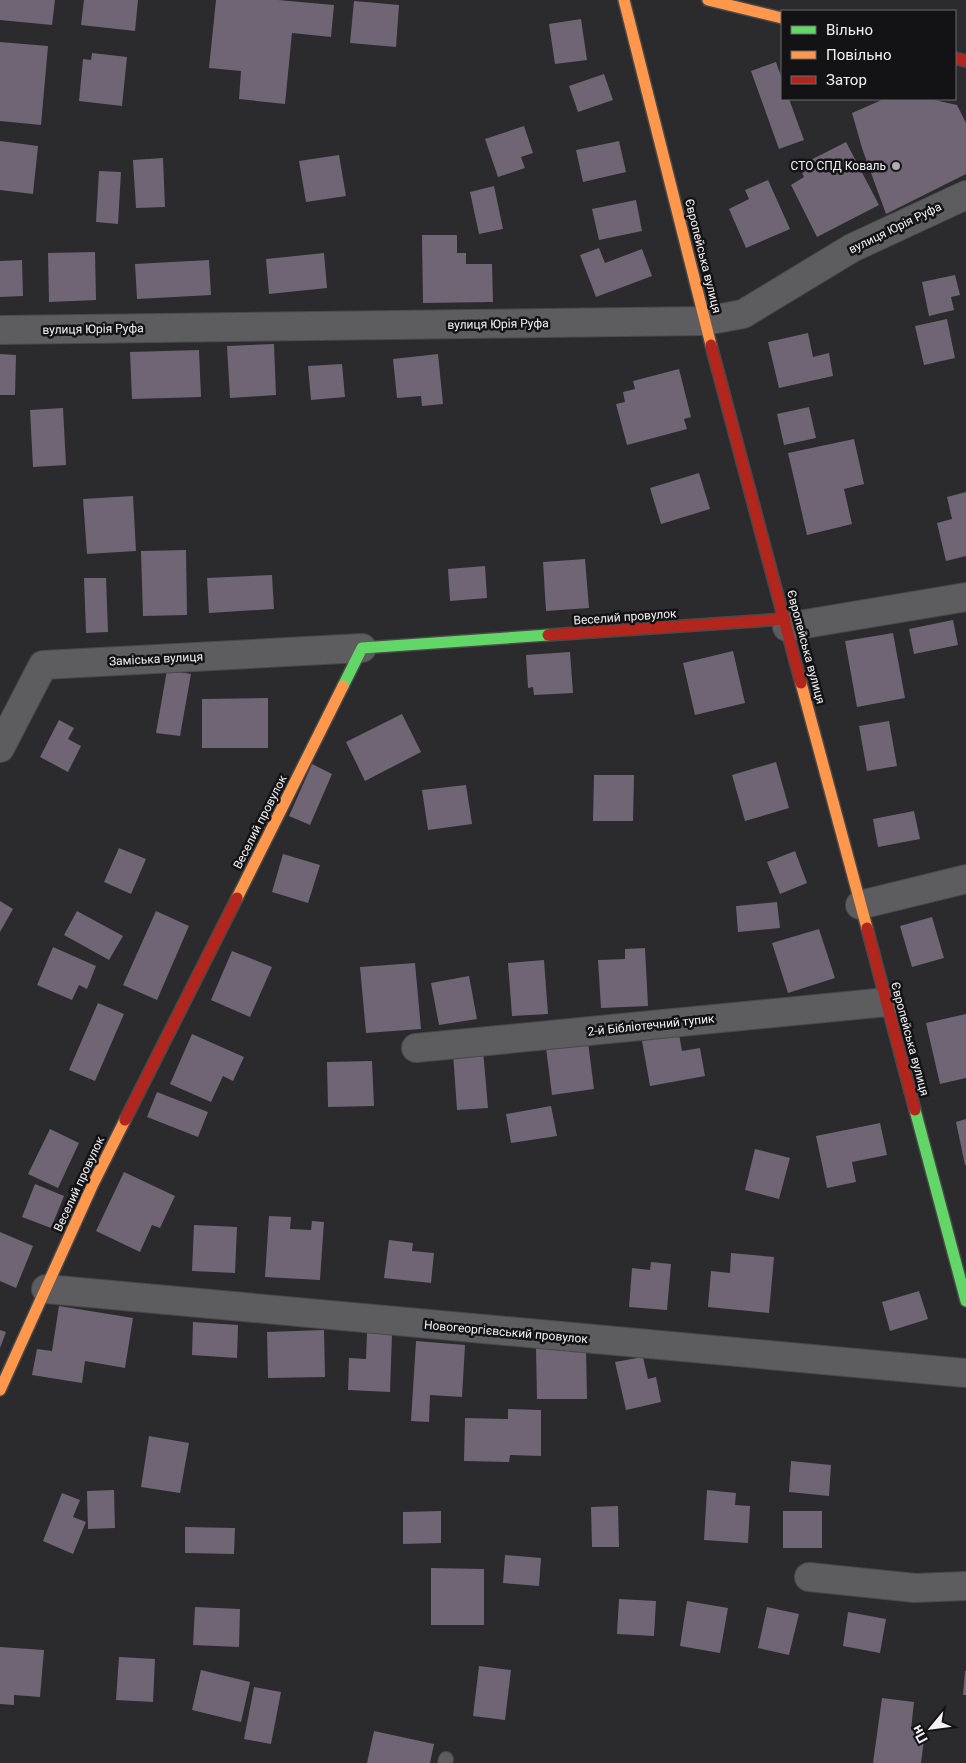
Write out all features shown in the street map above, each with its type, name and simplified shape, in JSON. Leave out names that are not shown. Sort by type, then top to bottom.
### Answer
[{"type":"street","name":"Європейська вулиця","points":[[624,0],[705,321],[966,1301]]},
{"type":"street","points":[[708,0],[781,18]]},
{"type":"street","name":"вулиця Юрія Руфа","points":[[0,330],[705,321],[743,314],[852,248],[966,195]]},
{"type":"street","points":[[786,623],[966,597]]},
{"type":"street","name":"Веселий провулок","points":[[0,1390],[93,1184],[362,648],[786,623]]},
{"type":"street","name":"Заміська вулиця","points":[[0,748],[43,665],[362,648]]},
{"type":"street","points":[[860,905],[966,879]]},
{"type":"street","name":"2-й Бібліотечний тупик","points":[[416,1048],[886,1002]]},
{"type":"street","name":"Новогеоргієвський провулок","points":[[46,1289],[966,1373]]},
{"type":"street","points":[[809,1577],[915,1588],[966,1586]]},
{"type":"building","points":[[0,0],[55,0],[52,25],[0,20]]},
{"type":"building","points":[[84,0],[138,0],[135,31],[81,25]]},
{"type":"building","points":[[216,0],[278,0],[334,5],[331,37],[292,33],[285,104],[239,99],[241,71],[209,68]]},
{"type":"building","points":[[354,1],[399,5],[396,47],[350,43]]},
{"type":"building","points":[[581,19],[587,60],[555,64],[549,24]]},
{"type":"building","points":[[0,42],[48,46],[41,125],[0,121]]},
{"type":"building","points":[[92,53],[127,57],[122,106],[79,101],[83,59],[91,60]]},
{"type":"building","points":[[776,62],[781,76],[781,100],[789,100],[804,140],[779,149],[751,71]]},
{"type":"building","points":[[604,74],[613,100],[578,112],[569,86]]},
{"type":"building","points":[[882,100],[934,100],[957,105],[966,123],[966,174],[886,214],[862,148],[852,113]]},
{"type":"building","points":[[524,126],[533,153],[521,157],[525,168],[498,177],[485,139]]},
{"type":"building","points":[[0,141],[38,146],[33,194],[0,190]]},
{"type":"building","points":[[619,141],[626,172],[583,182],[576,150]]},
{"type":"building","points":[[846,142],[879,205],[817,237],[791,185],[804,177],[799,166]]},
{"type":"building","points":[[339,155],[346,196],[306,202],[299,161]]},
{"type":"building","points":[[163,158],[165,207],[136,208],[133,160]]},
{"type":"building","points":[[99,171],[121,172],[118,224],[96,222]]},
{"type":"building","points":[[768,180],[790,229],[746,248],[729,209],[749,199],[745,190]]},
{"type":"building","points":[[494,186],[503,229],[479,234],[470,192]]},
{"type":"building","points":[[636,200],[642,231],[599,240],[592,209]]},
{"type":"building","points":[[422,235],[457,235],[457,253],[466,253],[466,264],[492,264],[493,302],[423,303]]},
{"type":"building","points":[[599,248],[605,263],[642,249],[652,276],[596,297],[580,255]]},
{"type":"building","points":[[95,252],[96,300],[49,302],[48,253]]},
{"type":"building","points":[[324,253],[327,288],[269,294],[266,259]]},
{"type":"building","points":[[22,260],[23,296],[0,297],[0,261]]},
{"type":"building","points":[[209,260],[211,295],[137,299],[135,264]]},
{"type":"building","points":[[955,275],[960,295],[951,297],[954,310],[929,316],[922,282]]},
{"type":"building","points":[[947,319],[955,358],[924,365],[915,326]]},
{"type":"building","points":[[808,333],[813,357],[829,353],[833,376],[779,388],[768,342]]},
{"type":"building","points":[[274,344],[276,395],[230,398],[227,346]]},
{"type":"building","points":[[199,350],[201,397],[132,399],[130,352]]},
{"type":"building","points":[[0,354],[16,355],[15,395],[0,395]]},
{"type":"building","points":[[438,354],[443,404],[422,406],[421,396],[397,398],[393,359]]},
{"type":"building","points":[[342,364],[345,397],[311,400],[308,366]]},
{"type":"building","points":[[679,369],[691,417],[684,419],[687,429],[627,445],[616,404],[625,402],[623,392],[635,389],[633,381]]},
{"type":"building","points":[[809,407],[816,438],[784,445],[777,414]]},
{"type":"building","points":[[63,408],[66,465],[33,467],[30,410]]},
{"type":"building","points":[[854,439],[864,484],[844,489],[852,524],[807,535],[788,453]]},
{"type":"building","points":[[699,473],[710,509],[661,524],[650,488]]},
{"type":"building","points":[[966,492],[966,556],[946,561],[937,523],[952,519],[947,497]]},
{"type":"building","points":[[133,496],[136,551],[87,554],[83,499]]},
{"type":"building","points":[[186,550],[187,615],[143,616],[141,551]]},
{"type":"building","points":[[585,559],[589,608],[546,611],[543,562]]},
{"type":"building","points":[[485,566],[487,598],[450,601],[448,569]]},
{"type":"building","points":[[272,575],[274,609],[209,613],[207,578]]},
{"type":"building","points":[[84,578],[106,578],[108,632],[86,633]]},
{"type":"building","points":[[953,620],[958,645],[914,654],[909,629]]},
{"type":"building","points":[[893,633],[905,698],[857,707],[845,641]]},
{"type":"building","points":[[733,651],[745,703],[695,715],[683,663]]},
{"type":"building","points":[[570,652],[573,693],[534,695],[533,687],[528,688],[526,655]]},
{"type":"building","points":[[167,670],[191,674],[180,736],[156,733]]},
{"type":"building","points":[[268,698],[268,748],[202,748],[202,699]]},
{"type":"building","points":[[402,714],[421,752],[365,781],[346,742]]},
{"type":"building","points":[[59,720],[74,728],[68,739],[81,746],[68,772],[40,757]]},
{"type":"building","points":[[889,721],[897,766],[867,771],[859,726]]},
{"type":"building","points":[[776,762],[789,808],[745,821],[732,775]]},
{"type":"building","points":[[312,764],[332,774],[310,825],[289,816]]},
{"type":"building","points":[[594,775],[634,775],[633,821],[593,821]]},
{"type":"building","points":[[466,785],[472,824],[428,830],[422,790]]},
{"type":"building","points":[[914,811],[920,839],[878,847],[873,819]]},
{"type":"building","points":[[119,848],[146,859],[131,894],[104,882]]},
{"type":"building","points":[[795,851],[807,883],[780,894],[767,862]]},
{"type":"building","points":[[283,854],[320,865],[308,903],[272,892]]},
{"type":"building","points":[[0,901],[13,909],[0,932]]},
{"type":"building","points":[[777,902],[780,928],[738,932],[736,906]]},
{"type":"building","points":[[77,911],[123,936],[109,960],[64,935]]},
{"type":"building","points":[[156,911],[189,926],[157,1000],[123,985]]},
{"type":"building","points":[[932,917],[944,958],[912,967],[900,926]]},
{"type":"building","points":[[819,929],[835,978],[788,993],[772,943]]},
{"type":"building","points":[[53,947],[96,966],[87,989],[79,985],[72,1000],[37,985]]},
{"type":"building","points":[[645,948],[648,1006],[601,1008],[598,960],[625,959],[625,949]]},
{"type":"building","points":[[232,951],[272,967],[250,1017],[211,1000]]},
{"type":"building","points":[[544,960],[548,1014],[512,1016],[508,963]]},
{"type":"building","points":[[415,963],[421,1029],[366,1033],[360,967]]},
{"type":"building","points":[[469,976],[477,1019],[439,1025],[431,983]]},
{"type":"building","points":[[98,1003],[124,1014],[95,1081],[69,1070]]},
{"type":"building","points":[[966,1014],[966,1078],[940,1084],[926,1023]]},
{"type":"building","points":[[192,1034],[244,1057],[233,1081],[223,1076],[211,1102],[170,1084]]},
{"type":"building","points":[[679,1034],[682,1051],[700,1048],[705,1076],[650,1086],[642,1041]]},
{"type":"building","points":[[588,1042],[594,1089],[552,1095],[546,1048]]},
{"type":"building","points":[[483,1050],[488,1108],[457,1110],[453,1053]]},
{"type":"building","points":[[372,1061],[374,1106],[328,1107],[327,1062]]},
{"type":"building","points":[[157,1092],[208,1112],[198,1137],[147,1117]]},
{"type":"building","points":[[551,1106],[557,1136],[511,1143],[506,1114]]},
{"type":"building","points":[[966,1119],[966,1165],[965,1165],[956,1122]]},
{"type":"building","points":[[880,1123],[887,1155],[852,1162],[856,1182],[827,1188],[816,1136]]},
{"type":"building","points":[[50,1129],[79,1143],[58,1188],[28,1174]]},
{"type":"building","points":[[755,1149],[790,1158],[779,1199],[745,1190]]},
{"type":"building","points":[[124,1172],[175,1196],[160,1228],[152,1225],[140,1252],[96,1231]]},
{"type":"building","points":[[35,1184],[64,1196],[51,1228],[22,1217]]},
{"type":"building","points":[[269,1216],[291,1217],[290,1229],[311,1230],[312,1221],[324,1222],[320,1280],[265,1277]]},
{"type":"building","points":[[194,1225],[237,1227],[235,1273],[192,1271]]},
{"type":"building","points":[[0,1232],[33,1246],[16,1288],[0,1281]]},
{"type":"building","points":[[389,1240],[413,1243],[412,1251],[434,1253],[431,1283],[384,1278]]},
{"type":"building","points":[[731,1253],[774,1257],[769,1313],[708,1307],[711,1271],[730,1273]]},
{"type":"building","points":[[651,1262],[671,1264],[667,1310],[629,1307],[632,1268],[650,1270]]},
{"type":"building","points":[[919,1291],[928,1319],[890,1331],[882,1302]]},
{"type":"building","points":[[59,1306],[133,1318],[125,1368],[85,1361],[82,1383],[32,1375],[37,1349],[52,1351]]},
{"type":"building","points":[[193,1322],[238,1325],[237,1358],[192,1355]]},
{"type":"building","points":[[0,1330],[6,1332],[0,1348]]},
{"type":"building","points":[[324,1330],[325,1377],[268,1378],[267,1332]]},
{"type":"building","points":[[367,1333],[392,1334],[390,1392],[348,1390],[349,1358],[366,1359]]},
{"type":"building","points":[[416,1341],[465,1345],[462,1397],[430,1395],[429,1422],[411,1421]]},
{"type":"building","points":[[586,1347],[587,1399],[537,1399],[536,1348]]},
{"type":"building","points":[[643,1357],[648,1379],[656,1377],[661,1402],[626,1410],[615,1362]]},
{"type":"building","points":[[508,1409],[541,1410],[541,1456],[510,1455],[509,1462],[464,1461],[465,1418],[508,1419]]},
{"type":"building","points":[[149,1436],[189,1443],[180,1493],[141,1487]]},
{"type":"building","points":[[791,1461],[831,1465],[829,1496],[789,1492]]},
{"type":"building","points":[[114,1490],[115,1528],[88,1529],[87,1491]]},
{"type":"building","points":[[707,1490],[736,1493],[735,1505],[750,1506],[748,1543],[704,1540]]},
{"type":"building","points":[[62,1493],[80,1500],[73,1517],[86,1522],[73,1554],[43,1541]]},
{"type":"building","points":[[618,1506],[619,1547],[592,1547],[591,1507]]},
{"type":"building","points":[[441,1511],[441,1543],[403,1544],[403,1512]]},
{"type":"building","points":[[783,1511],[822,1511],[822,1548],[783,1548]]},
{"type":"building","points":[[185,1527],[235,1528],[234,1554],[185,1553]]},
{"type":"building","points":[[505,1555],[541,1558],[539,1586],[503,1583]]},
{"type":"building","points":[[431,1568],[484,1569],[484,1625],[431,1625]]},
{"type":"building","points":[[619,1599],[656,1601],[654,1636],[617,1634]]},
{"type":"building","points":[[687,1601],[728,1608],[720,1653],[680,1646]]},
{"type":"building","points":[[195,1607],[240,1609],[239,1647],[193,1645]]},
{"type":"building","points":[[767,1607],[799,1614],[789,1655],[758,1648]]},
{"type":"building","points":[[848,1612],[886,1619],[880,1653],[843,1646]]},
{"type":"building","points":[[0,1647],[44,1650],[40,1697],[14,1695],[14,1705],[0,1704]]},
{"type":"building","points":[[119,1657],[155,1659],[153,1702],[116,1700]]},
{"type":"building","points":[[479,1666],[511,1670],[505,1720],[473,1716]]},
{"type":"building","points":[[201,1670],[250,1682],[241,1722],[192,1710]]},
{"type":"building","points":[[965,1671],[966,1695],[963,1695]]},
{"type":"building","points":[[254,1687],[281,1692],[271,1744],[244,1739]]},
{"type":"building","points":[[882,1698],[914,1702],[911,1730],[925,1732],[921,1763],[873,1763]]},
{"type":"building","points":[[374,1731],[434,1744],[430,1763],[367,1763]]},
{"type":"traffic: fast","points":[[343,686],[362,648],[548,635]]},
{"type":"traffic: fast","points":[[915,1110],[966,1301]]},
{"type":"traffic: slow","points":[[624,0],[711,345]]},
{"type":"traffic: slow","points":[[708,0],[781,18]]},
{"type":"traffic: slow","points":[[801,683],[867,928]]},
{"type":"traffic: slow","points":[[237,898],[343,686]]},
{"type":"traffic: slow","points":[[0,1390],[93,1184],[125,1120]]},
{"type":"traffic: jam","points":[[956,58],[966,61]]},
{"type":"traffic: jam","points":[[711,345],[801,683]]},
{"type":"traffic: jam","points":[[548,635],[785,619]]},
{"type":"traffic: jam","points":[[125,1120],[237,898]]},
{"type":"traffic: jam","points":[[867,928],[915,1110]]},
{"type":"place","name":"СТО СПД Коваль","points":[[896,166]]}]
